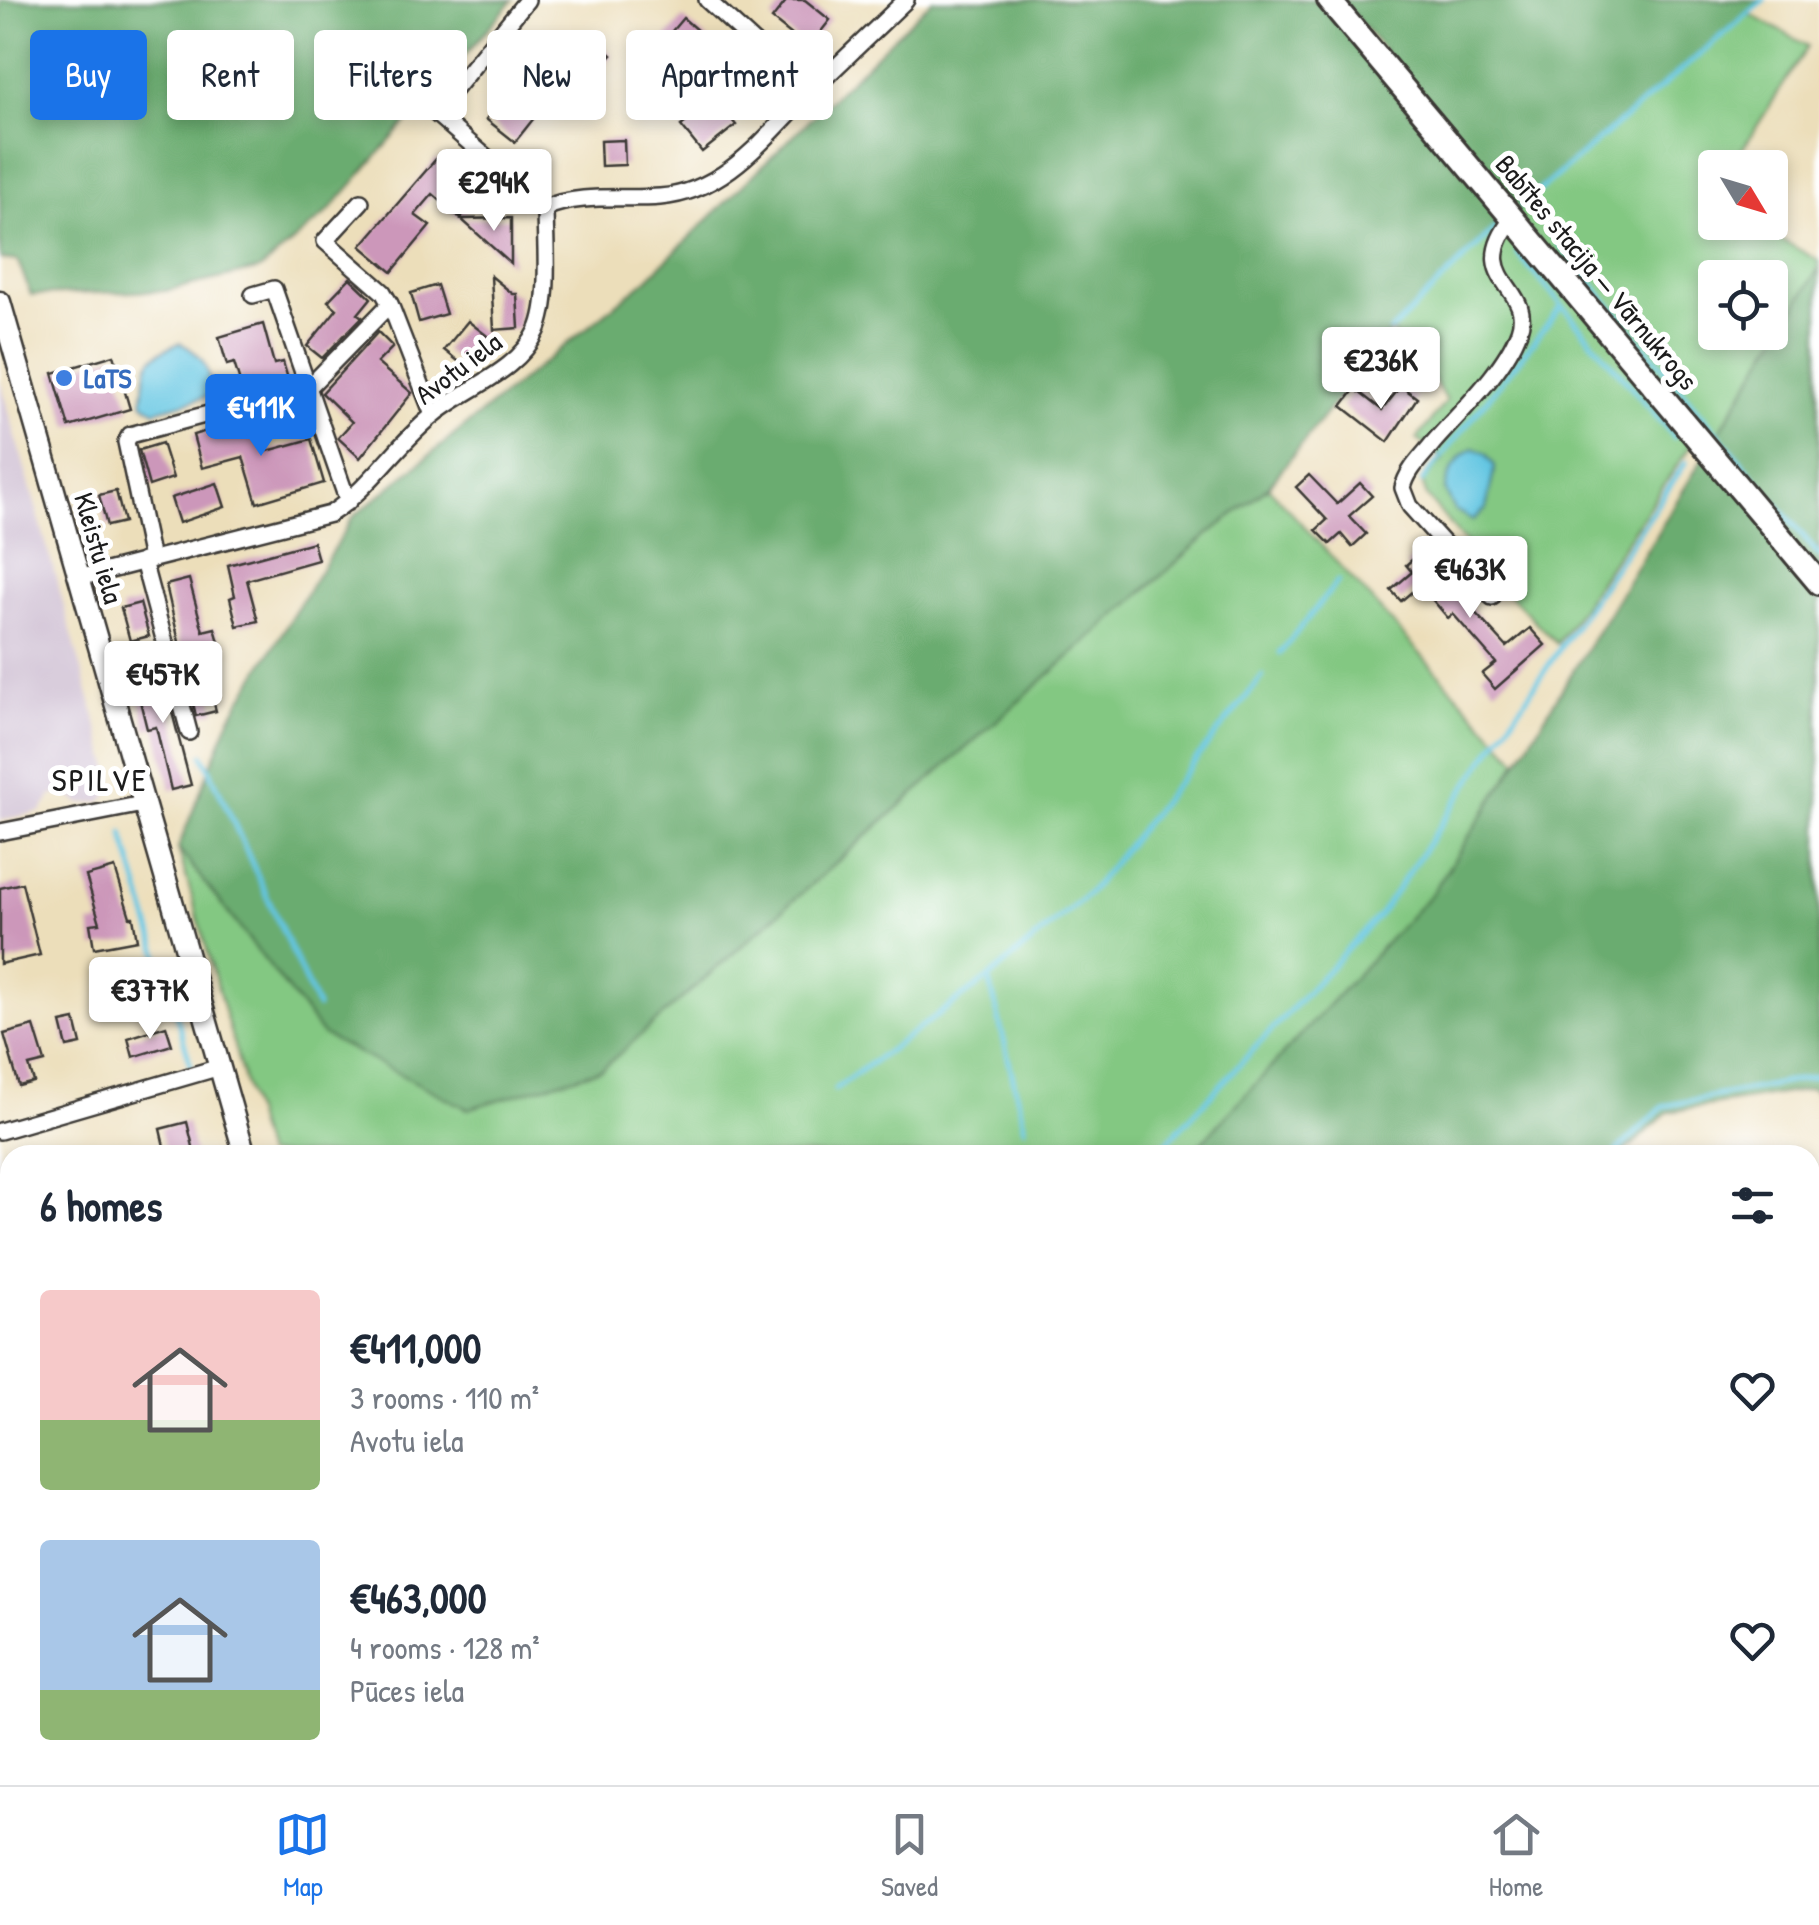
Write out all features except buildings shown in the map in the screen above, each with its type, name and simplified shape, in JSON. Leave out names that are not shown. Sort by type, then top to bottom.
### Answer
[{"type":"main road","name":"Babītes stacija — Vārnukrogs","points":[[1329,0],[1819,583]]},
{"type":"street","points":[[527,0],[435,113],[546,208],[562,200],[666,197],[699,187],[726,175],[782,120]]},
{"type":"street","points":[[707,0],[740,30]]},
{"type":"street","points":[[833,70],[906,0]]},
{"type":"street","points":[[361,202],[325,241],[383,292],[433,416]]},
{"type":"street","name":"Avotu iela","points":[[79,578],[330,514],[348,502],[433,416],[513,362],[529,344],[543,306],[546,208]]},
{"type":"street","points":[[1492,597],[1410,506],[1403,488],[1415,464],[1502,361],[1518,333],[1520,309],[1494,263],[1496,239],[1512,218]]},
{"type":"street","points":[[253,295],[274,289],[348,502]]},
{"type":"street","name":"Kleistu iela","points":[[0,302],[242,1145]]},
{"type":"street","points":[[189,732],[147,560],[126,442],[130,435],[309,387],[390,304]]},
{"type":"street","points":[[0,832],[143,804]]},
{"type":"street","points":[[0,1131],[220,1067]]},
{"type":"shaded area","points":[[0,380],[115,787],[101,802],[81,804],[67,795],[52,795],[41,812],[0,820]]},
{"type":"green space","points":[[0,0],[513,0],[467,53],[467,30],[314,30],[314,120],[408,120],[328,212],[261,269],[165,291],[31,295],[18,261],[0,256]]},
{"type":"green space","points":[[932,0],[1317,0],[1503,221],[1391,331],[1268,487],[1205,537],[602,1069],[468,1109],[323,1035],[178,848],[230,718],[353,517],[646,280],[809,120],[833,120],[833,97]]},
{"type":"green space","points":[[1341,0],[1764,0],[1517,208]]},
{"type":"green space","points":[[1748,13],[1808,46],[1742,150],[1698,150],[1698,240],[1782,240],[1819,261],[1819,268],[1788,319],[1788,260],[1698,260],[1698,350],[1769,350],[1718,433],[1703,427],[1557,644],[1505,590],[1427,497],[1422,482],[1443,459],[1417,439],[1446,401],[1427,368],[1391,331],[1503,221]]},
{"type":"green space","points":[[1819,268],[1819,1097],[1812,1089],[1668,1112],[1632,1145],[1199,1145],[1433,892],[1518,761],[1769,350],[1788,350],[1788,319]]},
{"type":"green space","points":[[1268,487],[1518,761],[1433,892],[1199,1145],[262,1145],[178,848],[323,1035],[602,1069],[1205,537]]},
{"type":"water","points":[[180,343],[204,364],[213,395],[155,411],[142,402],[149,364],[159,353]]},
{"type":"water","points":[[1474,448],[1486,454],[1495,466],[1486,509],[1473,520],[1455,510],[1445,490],[1455,466]]},
{"type":"waterway","points":[[1522,205],[1764,0]]},
{"type":"waterway","points":[[1391,331],[1503,221]]},
{"type":"waterway","points":[[1547,229],[1819,555]]},
{"type":"waterway","points":[[1517,253],[1674,437]]},
{"type":"waterway","points":[[1422,481],[1562,306]]},
{"type":"waterway","points":[[1164,1145],[1381,913],[1686,462]]},
{"type":"waterway","points":[[1280,653],[1338,581]]},
{"type":"waterway","points":[[1025,1128],[989,978],[1088,894],[1263,676]]},
{"type":"waterway","points":[[203,755],[317,1007]]},
{"type":"waterway","points":[[123,833],[192,1069]]},
{"type":"waterway","points":[[835,1089],[989,978]]},
{"type":"waterway","points":[[1623,1145],[1664,1106],[1819,1076]]},
{"type":"place","name":"LaTS","points":[[64,378]]},
{"type":"district","name":"SPILVE","points":[[100,780]]}]
